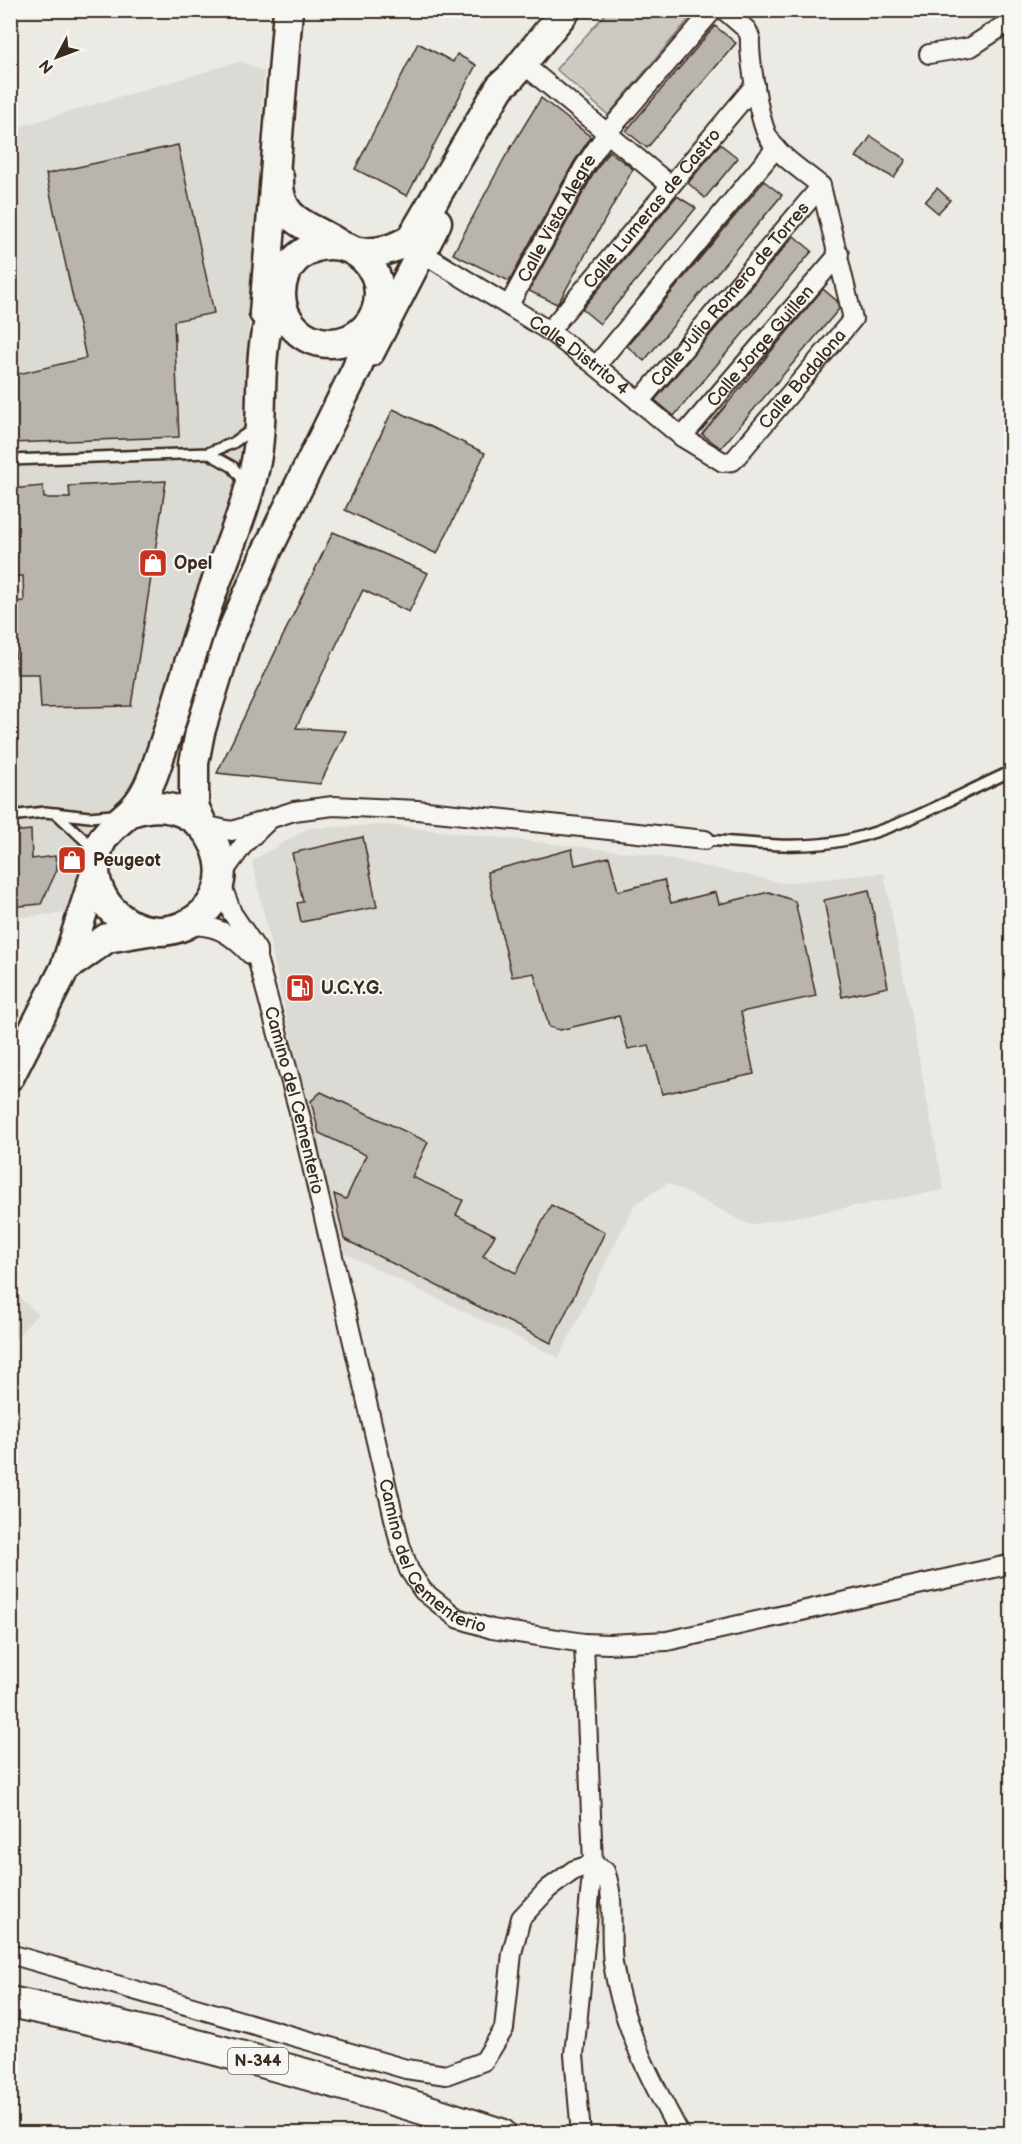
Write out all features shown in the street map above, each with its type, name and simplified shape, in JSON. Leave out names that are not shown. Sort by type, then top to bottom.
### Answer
[{"type":"highway","name":"N-344","points":[[10,2001],[121,2024],[387,2096],[501,2133]]},
{"type":"highway","points":[[10,2010],[121,2024]]},
{"type":"main road","points":[[130,812],[153,775],[249,489],[256,461],[271,211],[278,158],[288,10]]},
{"type":"main road","points":[[265,336],[283,277],[296,258],[316,246],[348,248],[375,254],[394,249],[411,239],[500,87],[517,70],[566,10]]},
{"type":"main road","points":[[357,368],[374,345],[469,159],[508,92],[517,70]]},
{"type":"main road","points":[[65,968],[107,938],[150,931],[162,932],[184,926],[204,911],[212,901],[220,878],[217,849],[194,806],[194,763],[201,732],[230,638],[266,553],[357,368],[374,315],[379,285],[371,266],[348,248],[303,226],[288,211],[281,194],[278,158]]},
{"type":"main road","points":[[280,289],[286,317],[294,328],[306,337],[319,342],[340,342],[360,334],[393,289],[403,269],[421,252]]},
{"type":"main road","points":[[10,1076],[65,968],[104,836],[116,822],[130,812],[143,807],[169,807],[186,813],[202,824]]},
{"type":"main road","points":[[96,863],[101,894],[113,912],[130,924],[150,931]]},
{"type":"street","name":"Calle Vista Alegre","points":[[508,305],[571,189],[608,133],[713,10]]},
{"type":"street","points":[[724,10],[747,30],[750,37],[755,85],[768,138],[776,148],[822,186]]},
{"type":"street","points":[[929,54],[971,47],[1011,20]]},
{"type":"street","points":[[517,70],[608,133],[670,185]]},
{"type":"street","name":"Calle Lumeras de Castro","points":[[549,331],[755,85]]},
{"type":"street","points":[[596,366],[776,148]]},
{"type":"street","name":"Calle Badalona","points":[[732,461],[853,319],[822,186]]},
{"type":"street","name":"Calle Julio Romero de Torres","points":[[639,402],[822,186]]},
{"type":"street","name":"Calle Distrito 4","points":[[421,252],[549,331],[596,366],[682,437],[723,462],[732,461]]},
{"type":"street","name":"Calle Jorge Guillen","points":[[682,437],[839,254]]},
{"type":"street","points":[[202,824],[232,831],[294,811],[333,807],[417,810],[705,840]]},
{"type":"street","points":[[220,878],[244,844],[270,819]]},
{"type":"street","name":"Camino del Cementerio","points":[[220,878],[232,913],[257,950],[256,958],[287,1063],[395,1523],[409,1570],[423,1591],[457,1618],[492,1629],[584,1643],[667,1641],[1011,1564]]},
{"type":"street","points":[[184,926],[198,925],[221,929],[256,958]]},
{"type":"street","points":[[581,2133],[575,2046],[593,1864],[584,1643]]},
{"type":"street","points":[[10,1954],[406,2069],[446,2075],[484,2061],[504,2029],[512,1953],[521,1918],[548,1889],[574,1870],[593,1864],[605,1871],[611,1886],[613,1961],[625,2021],[652,2081],[680,2133]]},
{"type":"lane","points":[[10,460],[208,453],[240,440],[255,427],[260,419]]},
{"type":"lane","points":[[208,453],[233,467],[249,489]]},
{"type":"lane","points":[[705,840],[784,845],[847,840],[894,824],[1011,771]]},
{"type":"lane","points":[[10,816],[56,813],[103,817],[130,812]]},
{"type":"lane","points":[[56,813],[96,863]]},
{"type":"shaded area","points":[[608,11],[696,11],[608,115],[556,69]]},
{"type":"shaded area","points":[[241,61],[264,72],[239,489],[143,777],[122,804],[100,812],[79,887],[67,913],[11,918],[11,129]]},
{"type":"shaded area","points":[[386,825],[652,855],[783,883],[884,873],[944,1190],[750,1225],[668,1183],[634,1205],[559,1358],[338,1250],[252,861],[308,828]]},
{"type":"shaded area","points":[[11,1290],[38,1314],[11,1343]]},
{"type":"building","points":[[715,26],[736,43],[647,148],[626,131]]},
{"type":"building","points":[[418,43],[453,62],[457,54],[476,65],[407,196],[355,169]]},
{"type":"building","points":[[541,98],[591,137],[574,162],[509,281],[453,254],[505,157]]},
{"type":"building","points":[[871,136],[906,160],[894,178],[856,157]]},
{"type":"building","points":[[720,144],[738,158],[705,198],[688,183]]},
{"type":"building","points":[[178,145],[214,313],[174,321],[179,437],[10,443],[10,376],[86,358],[46,174]]},
{"type":"building","points":[[609,151],[633,169],[557,304],[529,291],[594,173]]},
{"type":"building","points":[[764,181],[782,195],[644,361],[627,346]]},
{"type":"building","points":[[937,188],[950,200],[938,213],[925,202]]},
{"type":"building","points":[[677,196],[696,208],[600,324],[582,309]]},
{"type":"building","points":[[794,236],[812,251],[674,416],[655,400]]},
{"type":"building","points":[[823,289],[837,301],[839,309],[721,448],[702,434]]},
{"type":"building","points":[[393,409],[485,453],[437,554],[345,510]]},
{"type":"building","points":[[166,481],[131,706],[41,708],[39,674],[17,674],[11,602],[24,601],[23,576],[10,576],[10,489],[43,486],[44,498],[70,498],[69,486]]},
{"type":"building","points":[[333,532],[428,573],[409,612],[363,590],[296,728],[346,731],[320,784],[217,773]]},
{"type":"building","points":[[31,830],[32,859],[55,856],[57,870],[41,904],[10,907],[10,832]]},
{"type":"building","points":[[363,837],[377,907],[301,922],[297,903],[303,902],[292,853]]},
{"type":"building","points":[[572,849],[575,865],[609,857],[618,891],[664,880],[671,903],[716,892],[719,904],[769,892],[795,901],[816,996],[741,1012],[754,1074],[662,1094],[649,1045],[628,1049],[619,1016],[560,1030],[549,1027],[534,973],[512,977],[487,872]]},
{"type":"building","points":[[869,890],[888,987],[842,997],[824,900]]},
{"type":"building","points":[[321,1092],[428,1142],[412,1177],[463,1200],[456,1215],[495,1235],[483,1256],[516,1273],[551,1205],[605,1232],[551,1343],[344,1239],[334,1194],[346,1199],[366,1155],[319,1133],[311,1101]]},
{"type":"place","name":"Opel","points":[[153,563]]},
{"type":"place","name":"Peugeot","points":[[72,860]]},
{"type":"place","name":"U.C.Y.G.","points":[[300,988]]}]
